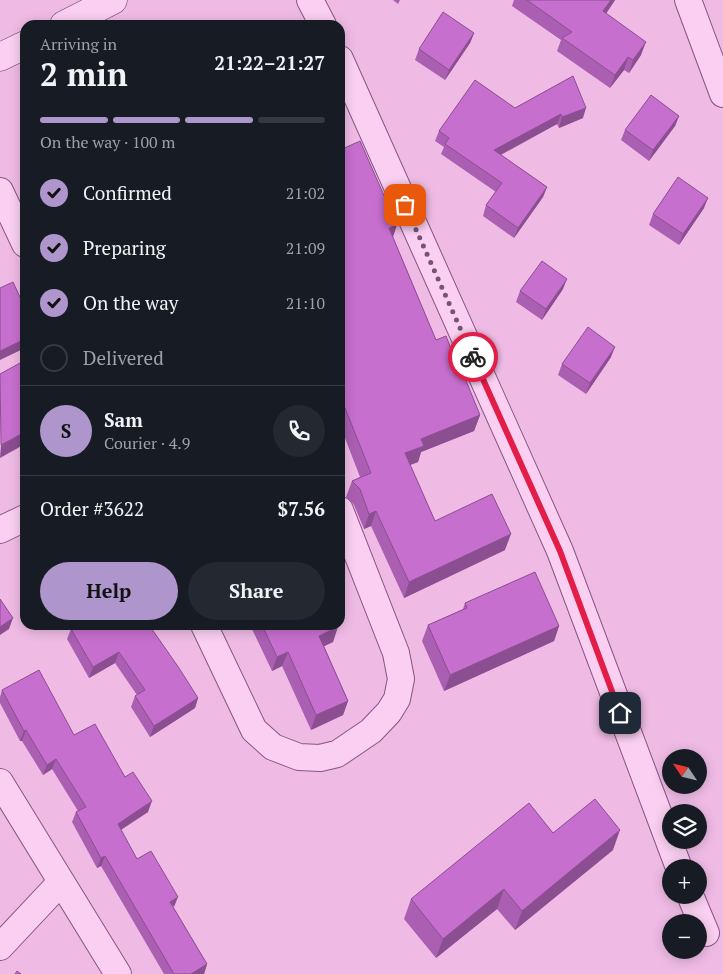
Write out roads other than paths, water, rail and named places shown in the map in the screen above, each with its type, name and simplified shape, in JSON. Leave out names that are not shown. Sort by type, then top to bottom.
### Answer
[{"type":"street","points":[[74,20],[113,0]]},
{"type":"street","points":[[310,0],[320,20]]},
{"type":"street","points":[[688,0],[723,94]]},
{"type":"street","points":[[0,58],[20,48]]},
{"type":"street","points":[[345,70],[560,551],[676,859]]},
{"type":"street","points":[[0,191],[20,233]]},
{"type":"street","points":[[0,530],[20,520]]},
{"type":"street","points":[[206,630],[254,730],[273,747],[299,757],[320,758],[337,754],[371,731],[389,712],[397,698],[401,679],[396,652],[345,523]]},
{"type":"street","points":[[0,782],[118,974]]},
{"type":"street","points":[[0,947],[61,882]]}]
